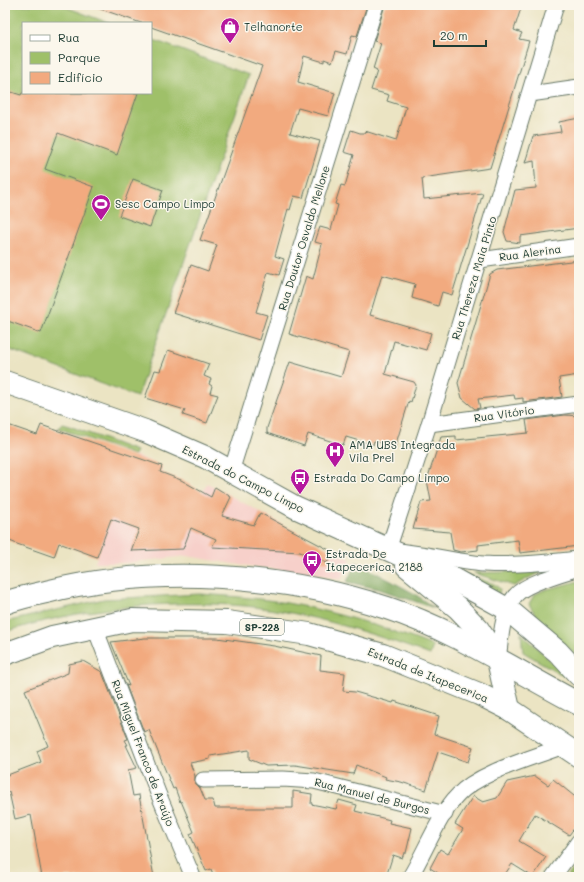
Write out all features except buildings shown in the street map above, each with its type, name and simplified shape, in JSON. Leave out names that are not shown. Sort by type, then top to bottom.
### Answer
[{"type":"main road","name":"Estrada do Campo Limpo","points":[[5,382],[145,431],[205,458],[295,507],[454,579],[507,609],[558,652],[579,675]]},
{"type":"main road","name":"Estrada do Campo Limpo","points":[[388,550],[458,608],[478,629],[498,660],[509,709]]},
{"type":"main road","points":[[5,603],[66,587],[107,580],[141,577],[235,578],[320,590],[388,608],[456,637],[579,704]]},
{"type":"main road","name":"Estrada de Itapecerica","points":[[5,654],[52,637],[132,620],[227,622],[309,634],[383,655],[479,694],[509,709],[571,751]]},
{"type":"street","name":"Rua Doutor Osvaldo Mellone","points":[[231,472],[376,5]]},
{"type":"street","name":"Rua Thereza Maia Pinto","points":[[388,550],[430,424],[556,5]]},
{"type":"street","points":[[530,94],[579,87]]},
{"type":"street","name":"Rua Alerina","points":[[480,260],[579,246]]},
{"type":"street","name":"Rua Vitório","points":[[430,424],[579,404]]},
{"type":"street","points":[[388,550],[414,552],[438,558],[486,564],[521,564],[579,559]]},
{"type":"street","points":[[498,660],[507,609],[518,593],[530,586],[579,568]]},
{"type":"street","name":"Rua Miguel Franco de Araújo","points":[[95,628],[155,786],[193,877]]},
{"type":"street","points":[[410,877],[457,795],[473,783],[571,751]]},
{"type":"street","name":"Rua Manuel de Burgos","points":[[203,780],[283,779],[314,781],[445,814]]},
{"type":"street","points":[[553,877],[579,841]]},
{"type":"shaded area","points":[[134,455],[162,466],[161,472],[181,480],[203,492],[207,483],[333,552],[351,559],[341,580],[322,575],[234,564],[187,556],[125,563],[95,563]]},
{"type":"green space","name":"Sesc Campo Limpo","points":[[5,5],[60,5],[106,22],[22,22],[22,94],[152,94],[152,39],[249,75],[137,397],[5,348]]},
{"type":"green space","points":[[62,424],[136,451],[134,455],[58,428]]},
{"type":"green space","points":[[356,562],[415,594],[434,608],[379,589],[347,582]]},
{"type":"green space","points":[[563,565],[534,575],[514,586],[474,573],[506,572]]},
{"type":"green space","points":[[450,566],[461,570],[462,573]]},
{"type":"green space","points":[[463,573],[494,584],[500,589],[499,594]]},
{"type":"green space","points":[[579,581],[579,658],[541,624],[529,604],[534,595],[544,590]]},
{"type":"green space","points":[[200,594],[266,600],[324,611],[362,621],[433,646],[430,655],[362,631],[315,618],[268,609],[215,604],[154,605],[93,611],[5,632],[5,622],[104,599]]},
{"type":"green space","points":[[521,633],[564,673],[564,676],[523,652]]},
{"type":"green space","points":[[579,862],[579,877],[567,877]]},
{"type":"place","name":"Telhanorte","points":[[230,44]]},
{"type":"place","name":"Sesc Campo Limpo","points":[[101,221]]},
{"type":"place","name":"AMA UBS Integrada Vila Prel","points":[[335,468]]},
{"type":"place","name":"Estrada Do Campo Limpo","points":[[300,495]]},
{"type":"place","name":"Estrada De Itapecerica, 2188","points":[[312,577]]}]
